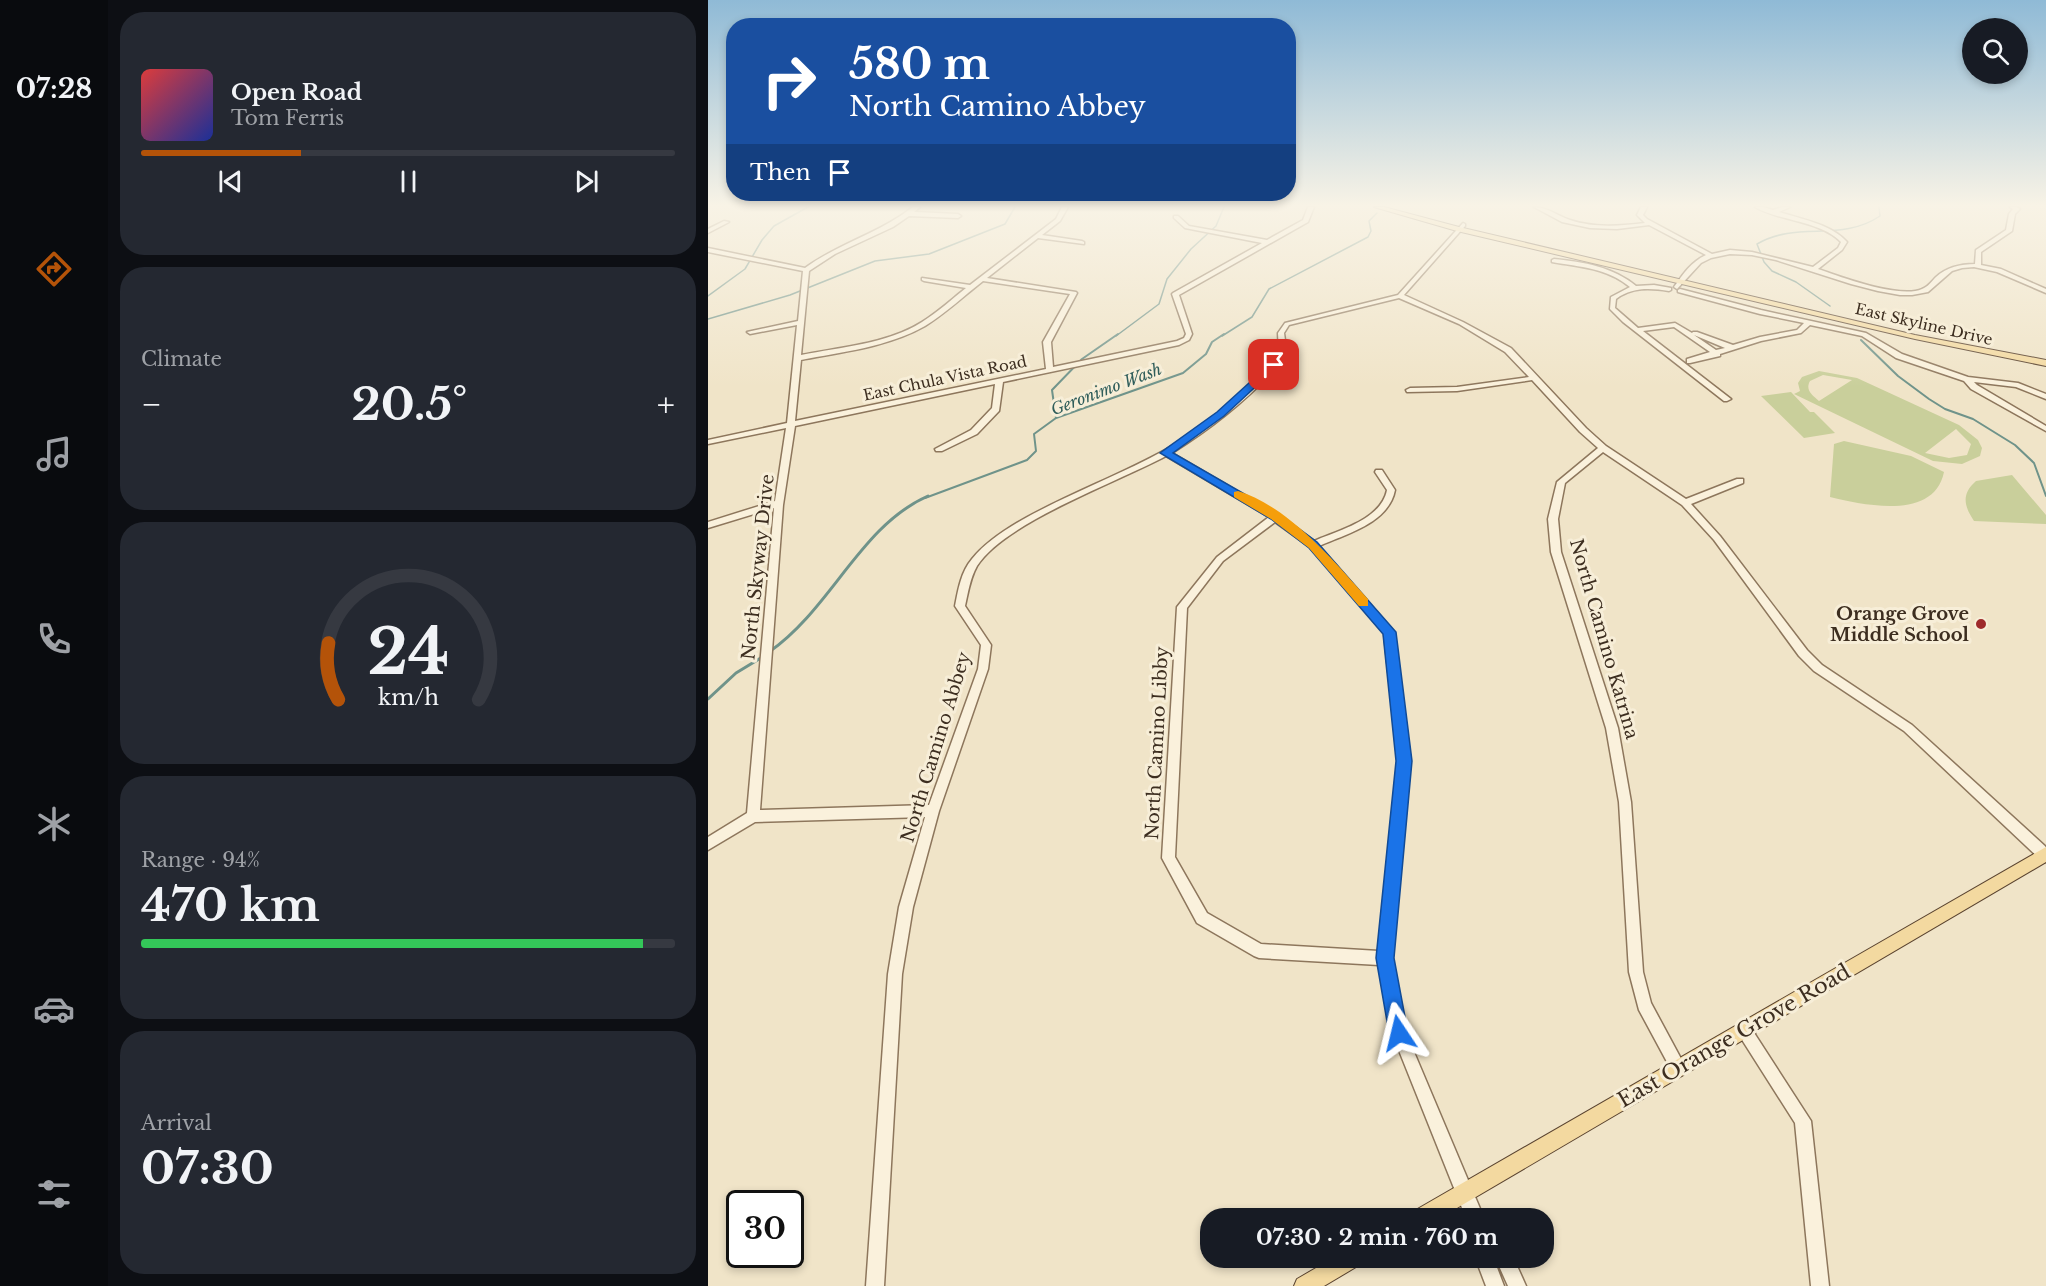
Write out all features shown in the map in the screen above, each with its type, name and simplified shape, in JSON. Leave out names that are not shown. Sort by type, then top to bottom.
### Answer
[{"type":"main road","name":"East Skyline Drive","points":[[1611,267],[1679,285],[1954,346],[2046,363]]},
{"type":"main road","name":"East Skyline Drive","points":[[1679,285],[2046,355]]},
{"type":"main road","name":"East Orange Grove Road","points":[[1438,1208],[2046,855]]},
{"type":"main road","points":[[1304,1286],[1335,1268]]},
{"type":"street","points":[[792,267],[807,270],[811,267]]},
{"type":"street","points":[[799,358],[879,342],[926,323],[998,267]]},
{"type":"street","name":"East Chula Vista Road","points":[[708,442],[1187,339],[1189,334],[1175,294],[1223,267]]},
{"type":"street","points":[[1425,267],[1400,296],[1459,322],[1508,350],[1583,430],[1603,448],[1685,503],[1717,538],[1803,653],[1818,668],[1908,728],[2046,855]]},
{"type":"street","points":[[1586,267],[1607,271],[1623,278],[1634,287]]},
{"type":"street","points":[[1679,285],[1693,267]]},
{"type":"street","points":[[1799,267],[1867,288],[1914,294],[1933,287],[1948,271],[1956,268],[1978,267]]},
{"type":"street","points":[[1812,271],[1817,267]]},
{"type":"street","points":[[1978,267],[2006,274],[2046,291]]},
{"type":"street","name":"North Skyway Drive","points":[[753,816],[779,503],[799,358],[807,270]]},
{"type":"street","points":[[924,279],[973,287]]},
{"type":"street","points":[[983,279],[1074,293],[1047,342],[1050,370]]},
{"type":"street","points":[[1727,399],[1616,313],[1611,303],[1620,292],[1634,287],[1679,285],[1871,337],[1899,356],[1967,380],[2018,385],[2046,397]]},
{"type":"street","name":"North Camino Abbey","points":[[875,1286],[895,974],[906,907],[933,811],[983,669],[987,645],[960,606],[964,583],[975,562],[989,547],[1020,526],[1166,453],[1221,414],[1266,375],[1282,355],[1281,333],[1287,324],[1400,296]]},
{"type":"street","points":[[1459,322],[1471,317]]},
{"type":"street","points":[[750,332],[801,321]]},
{"type":"street","points":[[1690,361],[1760,339],[1798,332],[1809,322]]},
{"type":"street","points":[[1637,330],[1675,325],[1718,354]]},
{"type":"street","points":[[1689,333],[1733,348]]},
{"type":"street","points":[[1410,390],[1457,389],[1534,378]]},
{"type":"street","points":[[1967,380],[1974,387],[2046,429]]},
{"type":"street","points":[[939,449],[974,432],[996,409],[999,381]]},
{"type":"street","name":"North Camino Katrina","points":[[1603,448],[1561,482],[1552,519],[1556,552],[1614,739],[1625,802],[1635,972],[1644,1005],[1678,1068]]},
{"type":"street","points":[[1166,453],[1275,517],[1313,545],[1389,632],[1404,761],[1385,958],[1399,1033],[1471,1208]]},
{"type":"street","points":[[1313,545],[1374,516],[1388,504],[1391,498],[1390,487],[1379,472]]},
{"type":"street","points":[[1685,503],[1740,481]]},
{"type":"street","points":[[708,525],[779,503]]},
{"type":"street","name":"North Camino Libby","points":[[1275,517],[1220,559],[1182,607],[1168,858],[1202,918],[1259,951],[1385,958]]},
{"type":"street","points":[[708,844],[753,816],[933,811]]},
{"type":"street","points":[[1744,1030],[1803,1121],[1820,1286]]},
{"type":"street","points":[[1489,1268],[1496,1286]]},
{"type":"street","points":[[1509,1268],[1517,1286]]},
{"type":"green space","points":[[1819,371],[1857,378],[1959,425],[1978,440],[1982,448],[1980,456],[1962,464],[1933,461],[1794,394],[1800,391],[1798,383],[1802,377]],"holes":[[[1823,375],[1852,380],[1819,401],[1808,387],[1810,381]],[[1956,429],[1971,444],[1967,455],[1949,458],[1925,453]]]},
{"type":"green space","points":[[1791,392],[1835,433],[1804,438],[1761,396]]},
{"type":"green space","points":[[1844,441],[1911,456],[1944,472],[1938,487],[1927,498],[1912,504],[1878,506],[1830,497],[1834,444]]},
{"type":"green space","points":[[2012,475],[2046,515],[2046,524],[1974,521],[1966,505],[1966,495],[1971,486],[1976,481]]},
{"type":"waterway","points":[[708,296],[746,267]]},
{"type":"waterway","points":[[708,319],[790,295],[860,267]]},
{"type":"waterway","points":[[1116,336],[1159,304],[1167,279],[1177,267]]},
{"type":"waterway","name":"Geronimo Wash","points":[[1222,336],[1252,317],[1269,289],[1311,267]]},
{"type":"waterway","points":[[1768,267],[1772,271],[1796,282],[1830,306]]},
{"type":"waterway","points":[[1056,418],[1052,390],[1082,359],[1118,334]]},
{"type":"waterway","name":"Geronimo Wash","points":[[1056,418],[1183,373],[1206,354],[1212,342],[1224,334]]},
{"type":"waterway","points":[[1861,340],[1898,376],[1929,399],[1945,409],[1973,419],[2015,445],[2034,463],[2046,496]]},
{"type":"waterway","name":"Geronimo Wash","points":[[925,498],[1027,460],[1036,451],[1034,434],[1056,418]]},
{"type":"waterway","name":"Geronimo Wash","points":[[769,652],[811,613],[883,527],[904,510],[928,496]]},
{"type":"waterway","name":"Geronimo Wash","points":[[708,699],[736,673],[764,656]]},
{"type":"slow traffic","points":[[1238,495],[1275,517],[1313,545],[1363,602]]},
{"type":"place","name":"Orange Grove Middle School","points":[[1981,624]]},
{"type":"route","points":[[1274,365],[1266,375],[1221,414],[1166,453],[1275,517],[1313,545],[1389,632],[1404,761],[1385,958],[1399,1033]]}]
